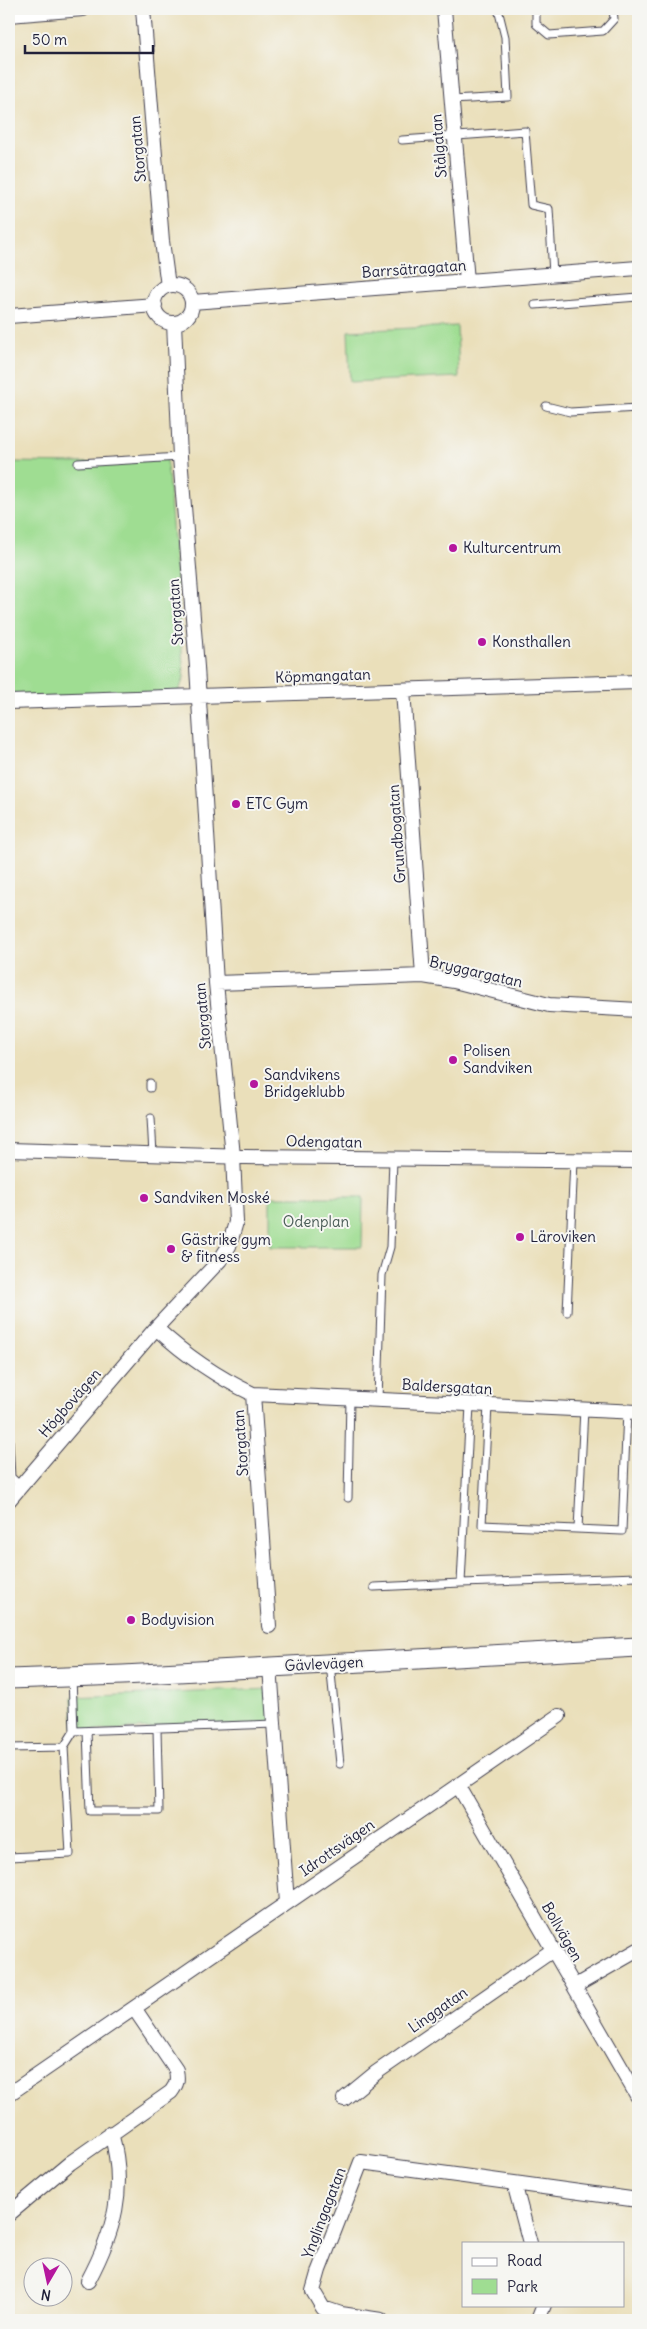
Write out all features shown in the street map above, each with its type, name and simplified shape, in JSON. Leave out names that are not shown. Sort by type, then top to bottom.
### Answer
[{"type":"main road","name":"Gävlevägen","points":[[9,1679],[638,1647]]},
{"type":"street","points":[[9,15],[83,9]]},
{"type":"street","name":"Storgatan","points":[[143,9],[161,233],[168,286]]},
{"type":"street","name":"Stålgatan","points":[[444,9],[467,281]]},
{"type":"street","name":"Barrsätragatan","points":[[192,302],[638,268]]},
{"type":"street","points":[[168,286],[184,288],[192,302],[189,314],[185,319],[174,323],[163,320],[159,316],[155,305],[157,295],[168,286]]},
{"type":"street","points":[[9,316],[155,305]]},
{"type":"street","name":"Storgatan","points":[[174,323],[180,457],[198,697],[216,983],[233,1156],[236,1222],[229,1246],[220,1260],[156,1328],[180,1351],[201,1366],[253,1394],[269,1626]]},
{"type":"street","name":"Köpmangatan","points":[[9,702],[638,682]]},
{"type":"street","name":"Grundbogatan","points":[[403,690],[422,976]]},
{"type":"street","name":"Bryggargatan","points":[[216,983],[422,976],[454,981],[549,1005],[638,1010]]},
{"type":"street","name":"Odengatan","points":[[9,1150],[393,1159],[638,1161]]},
{"type":"street","name":"Högbovägen","points":[[9,1500],[156,1328]]},
{"type":"street","name":"Baldersgatan","points":[[253,1394],[633,1411]]},
{"type":"street","points":[[270,1667],[287,1902]]},
{"type":"street","name":"Idrottsvägen","points":[[9,2094],[559,1716]]},
{"type":"street","name":"Bollvägen","points":[[458,1785],[638,2097]]},
{"type":"street","name":"Linggatan","points":[[344,2099],[377,2072],[553,1950]]},
{"type":"street","points":[[575,1986],[638,1950]]},
{"type":"street","points":[[9,2214],[70,2162],[172,2092],[178,2078],[176,2070],[134,2008]]},
{"type":"street","points":[[88,2281],[102,2254],[113,2222],[119,2182],[119,2167],[111,2133]]},
{"type":"street","name":"Ynglingagatan","points":[[381,2320],[340,2317],[323,2308],[314,2291],[319,2270],[361,2162],[638,2200]]},
{"type":"street","points":[[514,2183],[530,2242]]},
{"type":"street","points":[[538,2320],[544,2306]]},
{"type":"lane","points":[[451,100],[508,97],[504,37],[498,9]]},
{"type":"lane","points":[[536,9],[536,24],[549,35],[603,31],[614,19],[613,9]]},
{"type":"lane","points":[[402,140],[525,131],[531,205],[549,209],[553,274]]},
{"type":"lane","points":[[535,305],[638,297]]},
{"type":"lane","points":[[546,406],[570,412],[638,408]]},
{"type":"lane","points":[[78,463],[180,457]]},
{"type":"lane","points":[[151,1118],[153,1154]]},
{"type":"lane","points":[[378,1400],[382,1275],[390,1247],[393,1159]]},
{"type":"lane","points":[[567,1312],[574,1161]]},
{"type":"lane","points":[[348,1498],[350,1399]]},
{"type":"lane","points":[[461,1583],[470,1405]]},
{"type":"lane","points":[[488,1406],[482,1525],[622,1531],[633,1411]]},
{"type":"lane","points":[[578,1529],[584,1409]]},
{"type":"lane","points":[[9,1441],[11,1477],[21,1486]]},
{"type":"lane","points":[[374,1586],[638,1577]]},
{"type":"lane","points":[[330,1663],[340,1764]]},
{"type":"lane","points":[[9,1857],[70,1854],[64,1747],[74,1731],[72,1677]]},
{"type":"lane","points":[[74,1731],[274,1724]]},
{"type":"lane","points":[[87,1731],[90,1811],[159,1811],[157,1729]]},
{"type":"lane","points":[[9,1748],[64,1747]]},
{"type":"green space","points":[[457,326],[459,377],[350,382],[348,331]]},
{"type":"green space","points":[[167,459],[184,678],[176,698],[9,702],[9,462],[78,463]]},
{"type":"green space","name":"Odenplan","points":[[270,1197],[363,1197],[362,1247],[270,1247]]},
{"type":"green space","points":[[271,1689],[274,1724],[74,1731],[72,1697]]},
{"type":"place","name":"Kulturcentrum","points":[[453,548]]},
{"type":"place","name":"Konsthallen","points":[[482,642]]},
{"type":"place","name":"ETC Gym","points":[[236,804]]},
{"type":"place","name":"Polisen Sandviken","points":[[453,1060]]},
{"type":"place","name":"Sandvikens Bridgeklubb","points":[[254,1084]]},
{"type":"place","name":"Sandviken Moské","points":[[144,1198]]},
{"type":"place","name":"Läroviken","points":[[520,1237]]},
{"type":"place","name":"Gästrike gym & fitness","points":[[171,1249]]},
{"type":"place","name":"Bodyvision","points":[[131,1620]]}]
